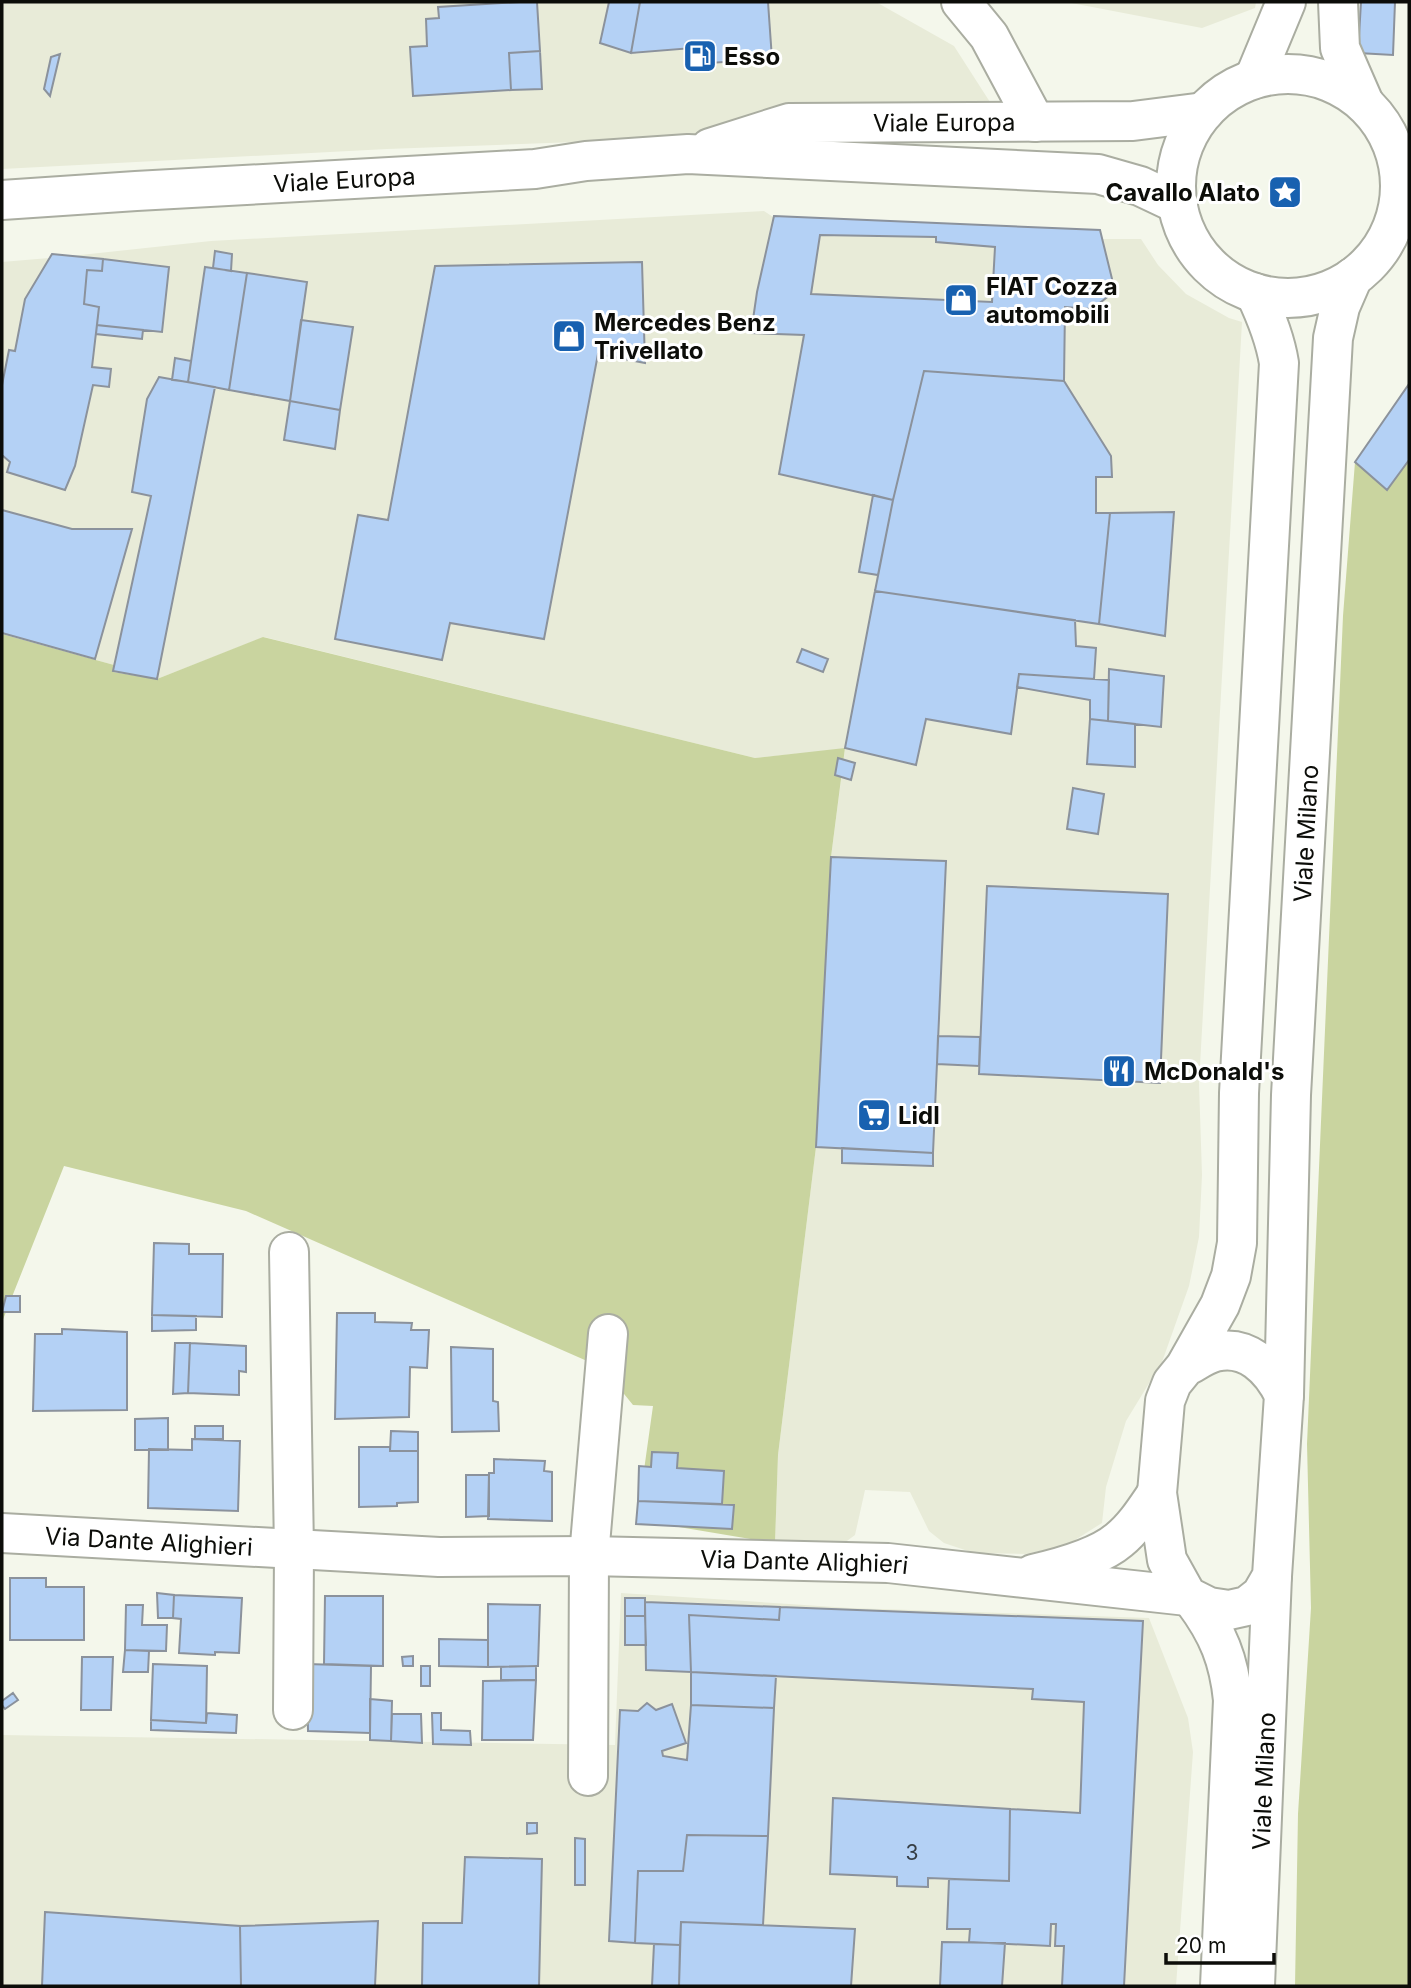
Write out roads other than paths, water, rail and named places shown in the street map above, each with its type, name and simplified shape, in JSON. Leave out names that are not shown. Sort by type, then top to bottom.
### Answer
[{"type":"main road","points":[[961,2],[989,36],[1035,122]]},
{"type":"main road","points":[[1254,79],[1286,2]]},
{"type":"main road","name":"Viale Milano","points":[[1338,2],[1340,48],[1364,103]]},
{"type":"main road","name":"Viale Milano","points":[[1273,75],[1312,76],[1349,91],[1364,103],[1400,143],[1398,160],[1401,219],[1377,254],[1353,277],[1335,287],[1316,294],[1285,297],[1255,293],[1227,279],[1204,260],[1187,234],[1178,204],[1176,180],[1180,155],[1190,132],[1204,112],[1235,87],[1273,75]]},
{"type":"main road","name":"Viale Europa","points":[[688,154],[789,123],[1133,121],[1204,112]]},
{"type":"main road","name":"Viale Europa","points":[[2,200],[535,169],[586,161],[688,154],[1098,174],[1140,186],[1178,204]]},
{"type":"main road","name":"Viale Milano","points":[[1255,1986],[1272,1576],[1284,1395],[1292,1095],[1332,351],[1339,307],[1353,277]]},
{"type":"main road","name":"Viale Milano","points":[[1220,1986],[1233,1700],[1230,1674],[1220,1643],[1167,1560],[1157,1493],[1165,1401],[1172,1382],[1185,1367],[1220,1305],[1231,1276],[1237,1242],[1239,1093],[1279,363],[1269,323],[1255,293]]},
{"type":"main road","points":[[289,1252],[294,1550],[293,1710]]},
{"type":"main road","points":[[588,1776],[589,1556],[608,1334]]},
{"type":"main road","points":[[1185,1367],[1215,1352],[1236,1351],[1255,1359],[1270,1372],[1284,1395]]},
{"type":"main road","name":"Via Dante Alighieri","points":[[1018,1578],[1081,1560],[1118,1541],[1139,1519],[1157,1493]]},
{"type":"main road","name":"Via Dante Alighieri","points":[[2,1533],[439,1557],[589,1556],[888,1563],[1190,1599]]},
{"type":"main road","points":[[1190,1599],[1209,1607],[1229,1610],[1247,1606],[1261,1595],[1272,1576]]},
{"type":"place","name":"Esso","points":[[700,56]]},
{"type":"place","name":"Cavallo Alato","points":[[1285,192]]},
{"type":"place","name":"FIAT Cozza automobili","points":[[961,300]]},
{"type":"place","name":"Mercedes Benz Trivellato","points":[[569,336]]},
{"type":"place","name":"McDonald's","points":[[1119,1071]]},
{"type":"place","name":"Lidl","points":[[874,1115]]}]
